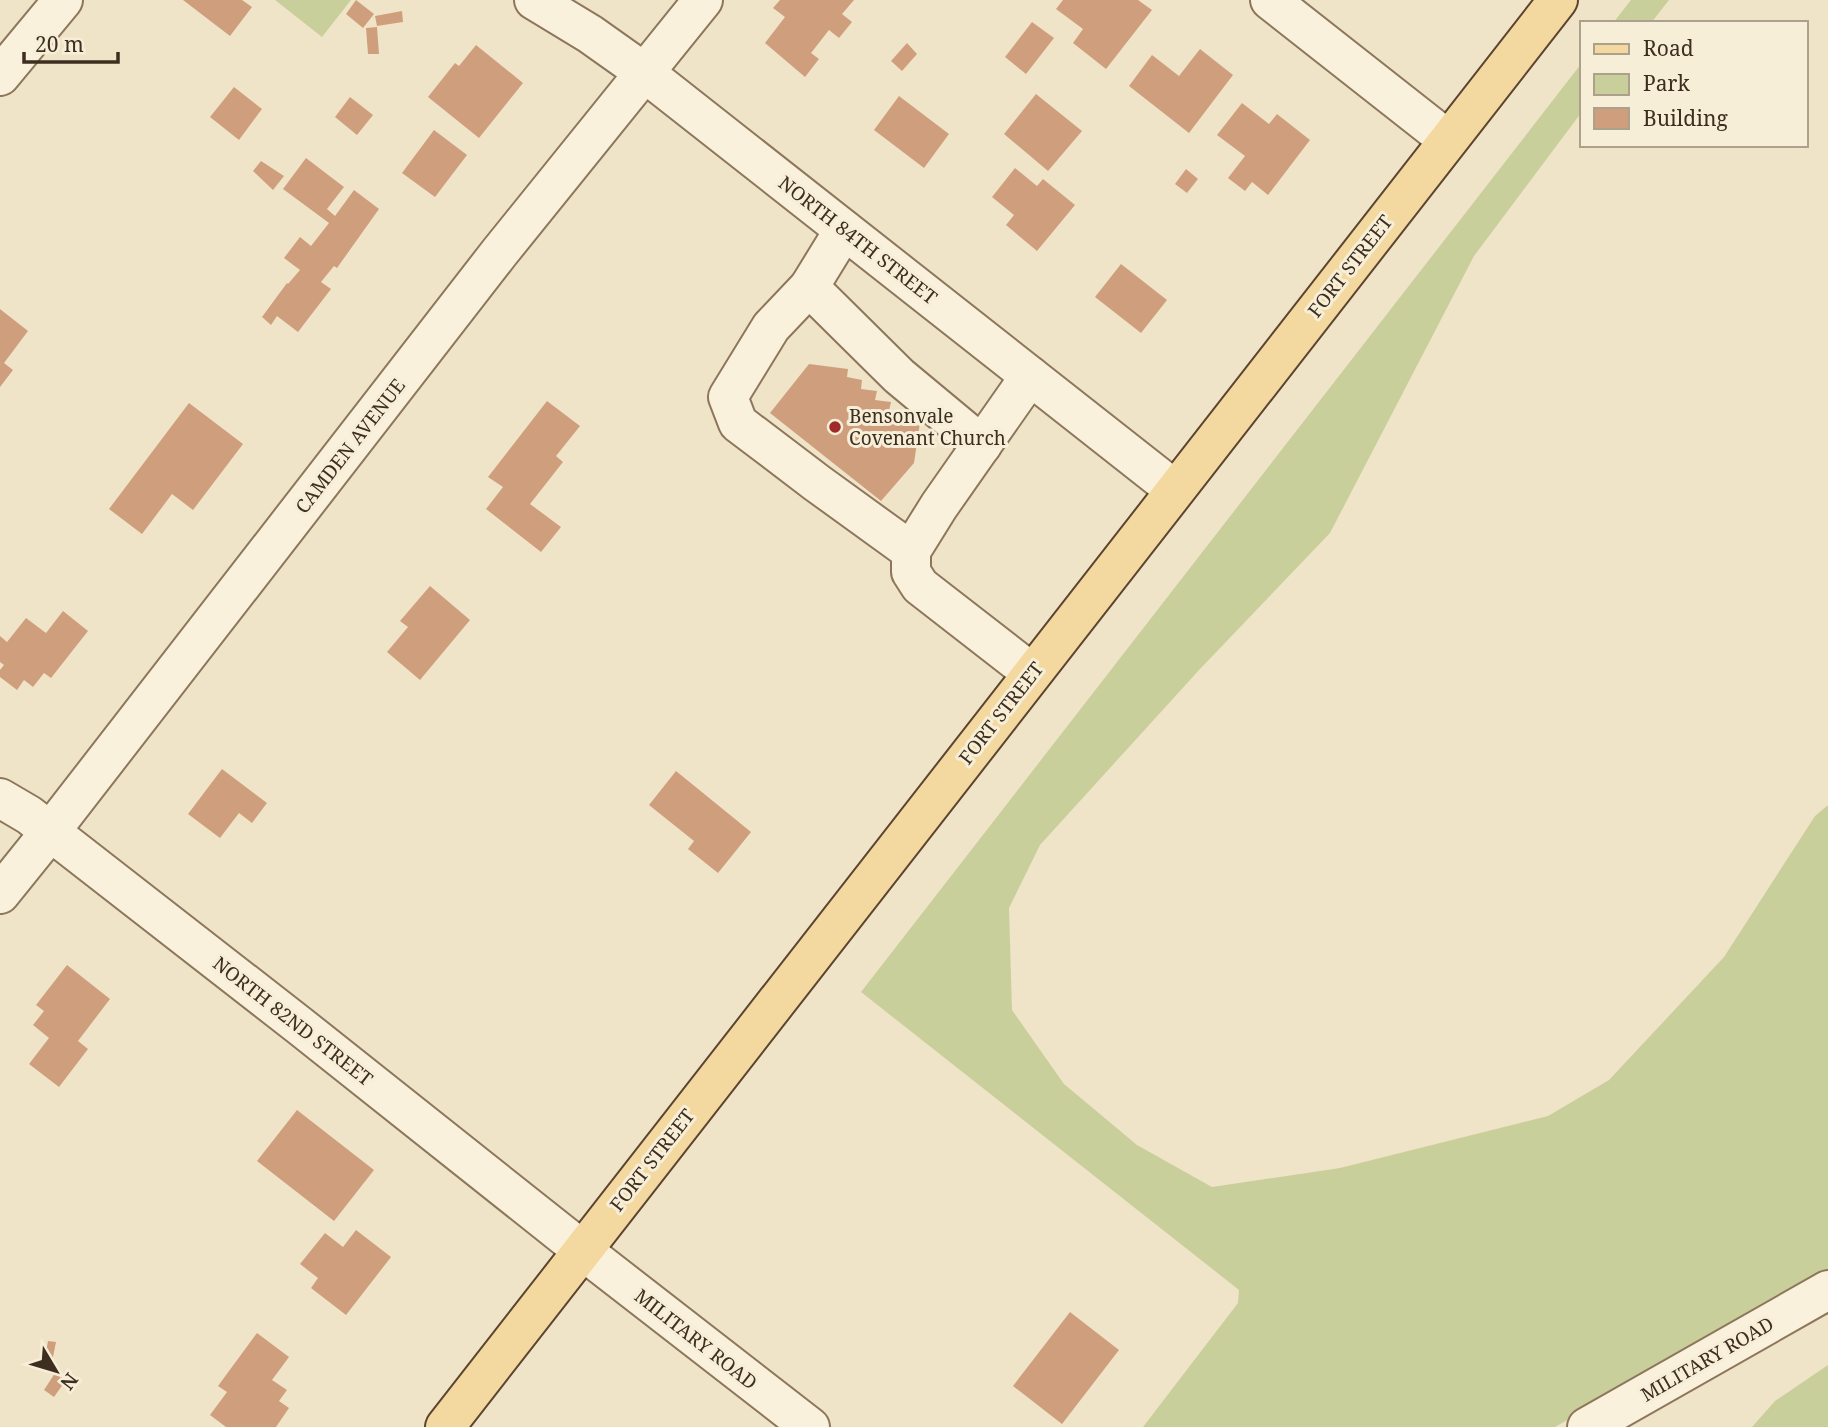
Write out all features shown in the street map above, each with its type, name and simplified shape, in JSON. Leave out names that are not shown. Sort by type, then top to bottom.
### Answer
[{"type":"main road","name":"FORT STREET","points":[[445,1427],[1558,0]]},
{"type":"street","points":[[0,76],[63,0]]},
{"type":"street","name":"NORTH 84TH STREET","points":[[534,0],[590,34],[645,73],[1175,490]]},
{"type":"street","name":"CAMDEN AVENUE","points":[[0,894],[499,253],[703,0]]},
{"type":"street","points":[[1270,0],[1448,140]]},
{"type":"street","points":[[844,230],[809,287],[771,327],[727,397],[738,423],[911,551]]},
{"type":"street","points":[[809,287],[899,376],[982,445]]},
{"type":"street","points":[[1030,376],[939,506],[911,551],[911,572],[920,586],[1032,673]]},
{"type":"street","name":"NORTH 82ND STREET","points":[[0,798],[29,815],[582,1250]]},
{"type":"street","name":"MILITARY ROAD","points":[[582,1250],[810,1427]]},
{"type":"street","name":"MILITARY ROAD","points":[[1587,1427],[1828,1290]]},
{"type":"green space","points":[[275,0],[351,0],[322,37]]},
{"type":"green space","points":[[1631,0],[1669,0],[1653,21],[1615,21]]},
{"type":"green space","points":[[1580,65],[1580,114],[1474,256],[1330,533],[1200,669],[1040,845],[1009,908],[1012,1010],[1064,1084],[1137,1145],[1212,1187],[1340,1168],[1548,1116],[1609,1080],[1724,957],[1815,816],[1828,805],[1828,1273],[1555,1427],[1143,1427],[1238,1303],[1239,1290],[861,992]]},
{"type":"green space","points":[[1828,1365],[1828,1427],[1752,1427],[1775,1401]]},
{"type":"building","points":[[183,0],[242,0],[252,7],[230,36]]},
{"type":"building","points":[[356,0],[374,14],[363,28],[346,14]]},
{"type":"building","points":[[780,0],[854,0],[842,14],[852,22],[839,38],[829,30],[811,53],[819,59],[805,77],[765,43],[785,17],[773,8]]},
{"type":"building","points":[[1063,0],[1138,0],[1152,10],[1106,69],[1073,43],[1083,29],[1056,9]]},
{"type":"building","points":[[402,11],[403,22],[377,26],[375,16]]},
{"type":"building","points":[[1032,22],[1054,38],[1026,74],[1005,57]]},
{"type":"building","points":[[377,27],[379,54],[368,54],[366,28]]},
{"type":"building","points":[[907,43],[917,54],[902,71],[891,61]]},
{"type":"building","points":[[476,45],[523,83],[479,138],[428,97],[455,63],[459,66]]},
{"type":"building","points":[[1200,49],[1233,75],[1189,133],[1129,86],[1152,55],[1179,76]]},
{"type":"building","points":[[234,87],[262,109],[239,140],[210,117]]},
{"type":"building","points":[[1036,94],[1082,131],[1048,171],[1004,134]]},
{"type":"building","points":[[899,96],[949,134],[924,168],[874,130]]},
{"type":"building","points":[[350,97],[373,115],[357,135],[335,117]]},
{"type":"building","points":[[1242,103],[1269,124],[1277,114],[1310,140],[1268,195],[1252,182],[1245,191],[1228,178],[1245,156],[1217,135]]},
{"type":"building","points":[[434,130],[467,155],[435,197],[402,173]]},
{"type":"building","points":[[306,158],[344,187],[327,209],[335,216],[354,190],[379,209],[337,268],[334,266],[321,282],[331,289],[298,332],[277,316],[271,325],[262,317],[300,270],[284,258],[300,237],[311,246],[329,223],[283,189]]},
{"type":"building","points":[[261,161],[284,176],[273,190],[253,171]]},
{"type":"building","points":[[1015,168],[1037,186],[1043,179],[1075,205],[1037,251],[1006,225],[1014,215],[992,197]]},
{"type":"building","points":[[1186,169],[1198,179],[1187,193],[1175,184]]},
{"type":"building","points":[[1121,264],[1167,300],[1141,333],[1095,297]]},
{"type":"building","points":[[0,309],[28,331],[4,363],[13,370],[0,387]]},
{"type":"building","points":[[809,364],[848,369],[847,377],[862,380],[861,389],[877,391],[875,400],[891,402],[889,411],[921,416],[914,463],[881,501],[770,413]]},
{"type":"building","points":[[547,401],[580,426],[556,456],[563,462],[530,504],[561,527],[541,552],[486,509],[503,487],[488,477]]},
{"type":"building","points":[[189,403],[243,444],[193,510],[172,494],[142,534],[109,509]]},
{"type":"building","points":[[430,586],[470,620],[420,680],[387,652],[408,627],[400,621]]},
{"type":"building","points":[[63,611],[88,631],[51,678],[44,673],[33,687],[24,680],[17,690],[0,677],[0,670],[4,665],[0,662],[0,636],[7,642],[26,618],[46,633]]},
{"type":"building","points":[[222,769],[267,803],[252,823],[239,813],[220,838],[188,814]]},
{"type":"building","points":[[676,771],[751,832],[718,873],[688,849],[694,841],[649,805]]},
{"type":"building","points":[[67,965],[110,999],[78,1041],[88,1049],[59,1087],[29,1064],[49,1038],[33,1025],[44,1011],[36,1005]]},
{"type":"building","points":[[297,1110],[374,1170],[334,1221],[257,1161]]},
{"type":"building","points":[[356,1230],[391,1257],[346,1315],[311,1288],[318,1278],[300,1264],[325,1233],[343,1247]]},
{"type":"building","points":[[1070,1312],[1119,1350],[1062,1424],[1013,1386]]},
{"type":"building","points":[[257,1333],[289,1357],[272,1380],[287,1390],[279,1401],[289,1408],[276,1427],[226,1427],[210,1415],[227,1392],[218,1386]]},
{"type":"building","points":[[48,1341],[56,1342],[51,1367],[44,1365]]},
{"type":"building","points":[[55,1373],[66,1380],[54,1397],[44,1390]]},
{"type":"place","name":"Bensonvale Covenant Church","points":[[835,427]]}]
